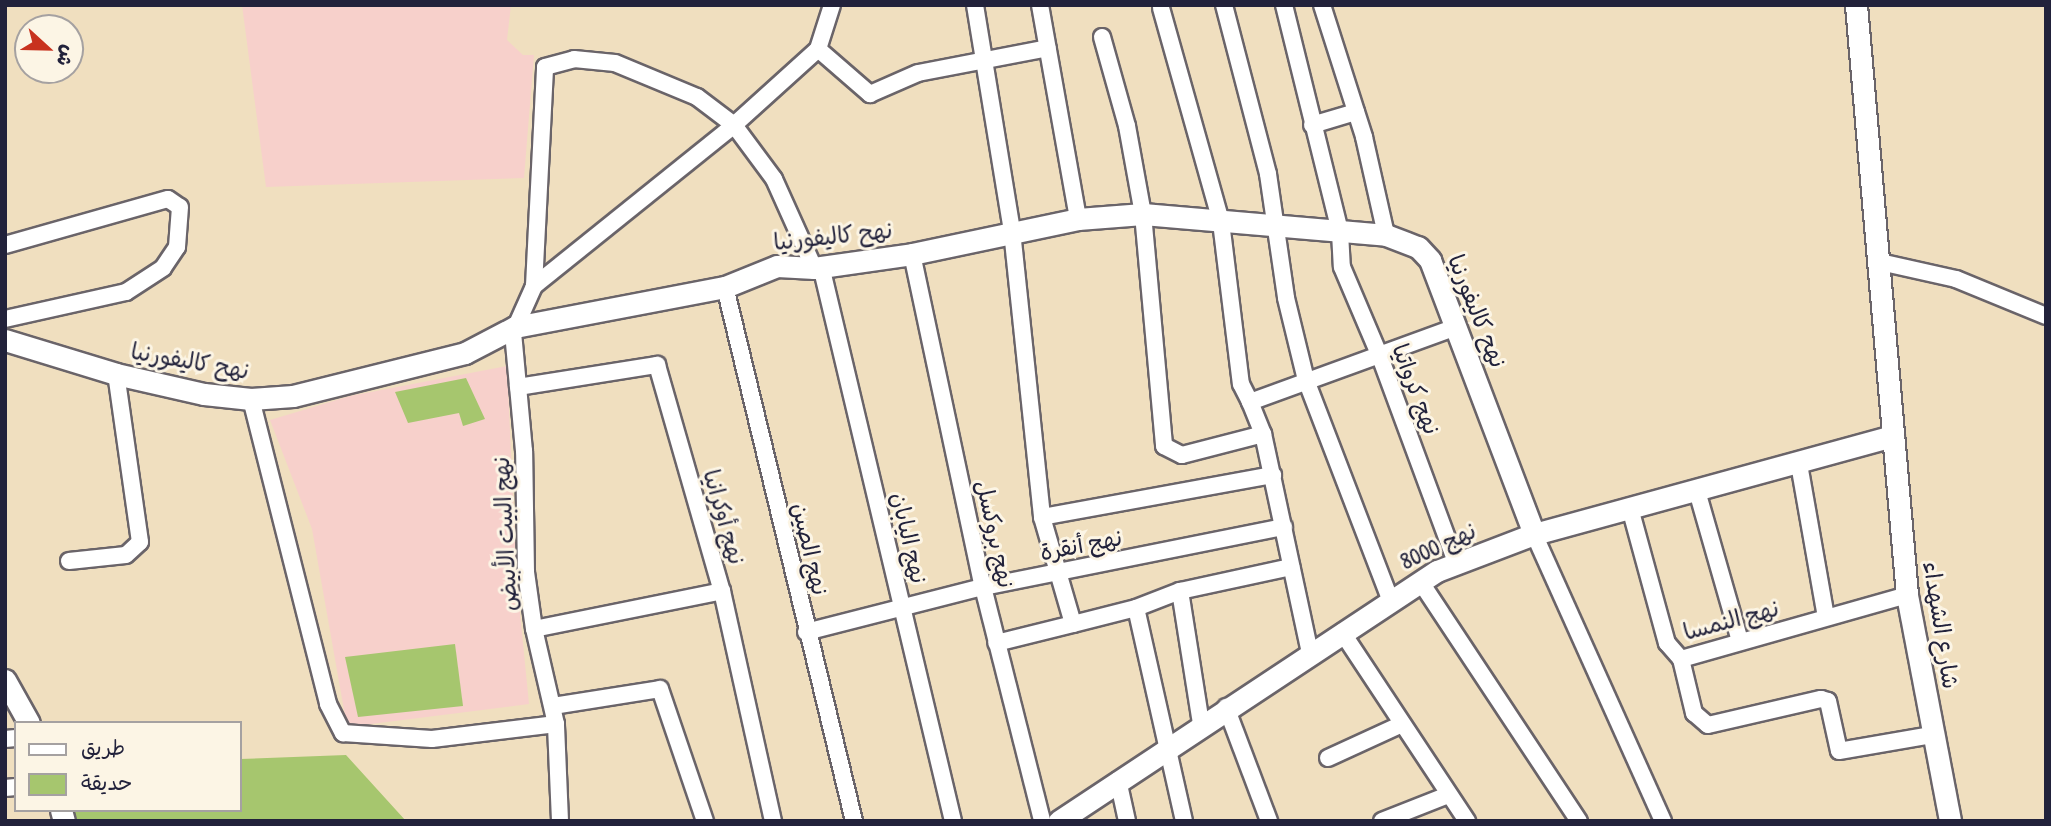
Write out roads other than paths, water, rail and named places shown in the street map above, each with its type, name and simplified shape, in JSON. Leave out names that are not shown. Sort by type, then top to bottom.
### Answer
[{"type":"street","points":[[515,327],[534,286],[734,125],[818,49],[832,5]]},
{"type":"street","points":[[975,5],[1012,231],[1042,517],[1073,624]]},
{"type":"street","points":[[1040,5],[1078,219]]},
{"type":"street","points":[[1224,5],[1255,119],[1278,226],[1286,298],[1306,380],[1390,599]]},
{"type":"street","name":"نهج كرواتيا","points":[[1284,5],[1340,233],[1342,267],[1379,354],[1456,562]]},
{"type":"street","points":[[1322,5],[1356,113],[1386,234]]},
{"type":"street","name":"شارع الشهداء","points":[[1856,5],[1907,595],[1950,821]]},
{"type":"street","points":[[1161,8],[1221,222],[1241,384],[1264,434],[1310,653]]},
{"type":"street","points":[[1102,37],[1127,126],[1143,214],[1164,446],[1182,455],[1264,434]]},
{"type":"street","points":[[818,49],[839,64],[867,94],[918,73],[1048,48]]},
{"type":"street","name":"نهج اليابان","points":[[534,286],[545,67],[574,59],[627,67],[697,97],[734,125],[774,178],[818,267],[953,821]]},
{"type":"street","points":[[1312,125],[1356,113]]},
{"type":"street","points":[[5,245],[169,199],[180,207],[177,247],[163,268],[145,280],[126,292],[5,319]]},
{"type":"street","name":"نهح كاليفورنيا","points":[[5,340],[116,374],[204,394],[251,399],[293,396],[465,353],[515,327],[725,287],[777,266],[818,267],[912,254],[1078,219],[1143,214],[1340,233],[1386,234],[1426,254],[1534,534]]},
{"type":"street","name":"نهج بروكسل","points":[[912,254],[983,587],[1042,821]]},
{"type":"street","points":[[1880,262],[1956,279],[2046,316]]},
{"type":"street","name":"نهج الصين","points":[[725,287],[806,632],[854,821]]},
{"type":"street","name":"نهج البيت الأبيض","points":[[515,327],[526,572],[534,629],[556,724],[560,821]]},
{"type":"street","points":[[1250,402],[1456,327]]},
{"type":"street","name":"نهج أوكرانيا","points":[[518,387],[657,365],[722,591],[772,821]]},
{"type":"street","points":[[69,561],[126,555],[140,542],[116,374]]},
{"type":"street","points":[[251,399],[328,704],[343,733],[432,739],[556,724]]},
{"type":"street","name":"نهج 8000","points":[[1064,819],[1226,707],[1390,599],[1456,562],[1534,534],[1799,464],[1893,436]]},
{"type":"street","points":[[1799,464],[1826,617]]},
{"type":"street","points":[[1042,517],[1273,475]]},
{"type":"street","points":[[1697,491],[1740,641]]},
{"type":"street","name":"نهج النمسا","points":[[1630,508],[1667,643],[1681,659],[1907,595]]},
{"type":"street","name":"نهج أنقرة","points":[[806,632],[983,587],[1283,527]]},
{"type":"street","points":[[1534,534],[1663,821]]},
{"type":"street","points":[[996,643],[1136,608],[1180,592],[1291,567]]},
{"type":"street","points":[[1420,581],[1579,821]]},
{"type":"street","points":[[534,629],[722,591]]},
{"type":"street","points":[[1180,592],[1202,724]]},
{"type":"street","points":[[1136,608],[1184,821]]},
{"type":"street","points":[[1342,632],[1467,821]]},
{"type":"street","points":[[1681,659],[1694,713],[1708,725],[1821,699],[1828,701],[1839,751],[1932,735]]},
{"type":"street","points":[[5,680],[29,721]]},
{"type":"street","points":[[553,706],[660,689],[705,821]]},
{"type":"street","points":[[1226,707],[1269,821]]},
{"type":"street","points":[[1328,758],[1402,724]]},
{"type":"street","points":[[1118,780],[1127,821]]},
{"type":"street","points":[[1382,821],[1448,795]]},
{"type":"street","points":[[56,821],[64,820]]}]
